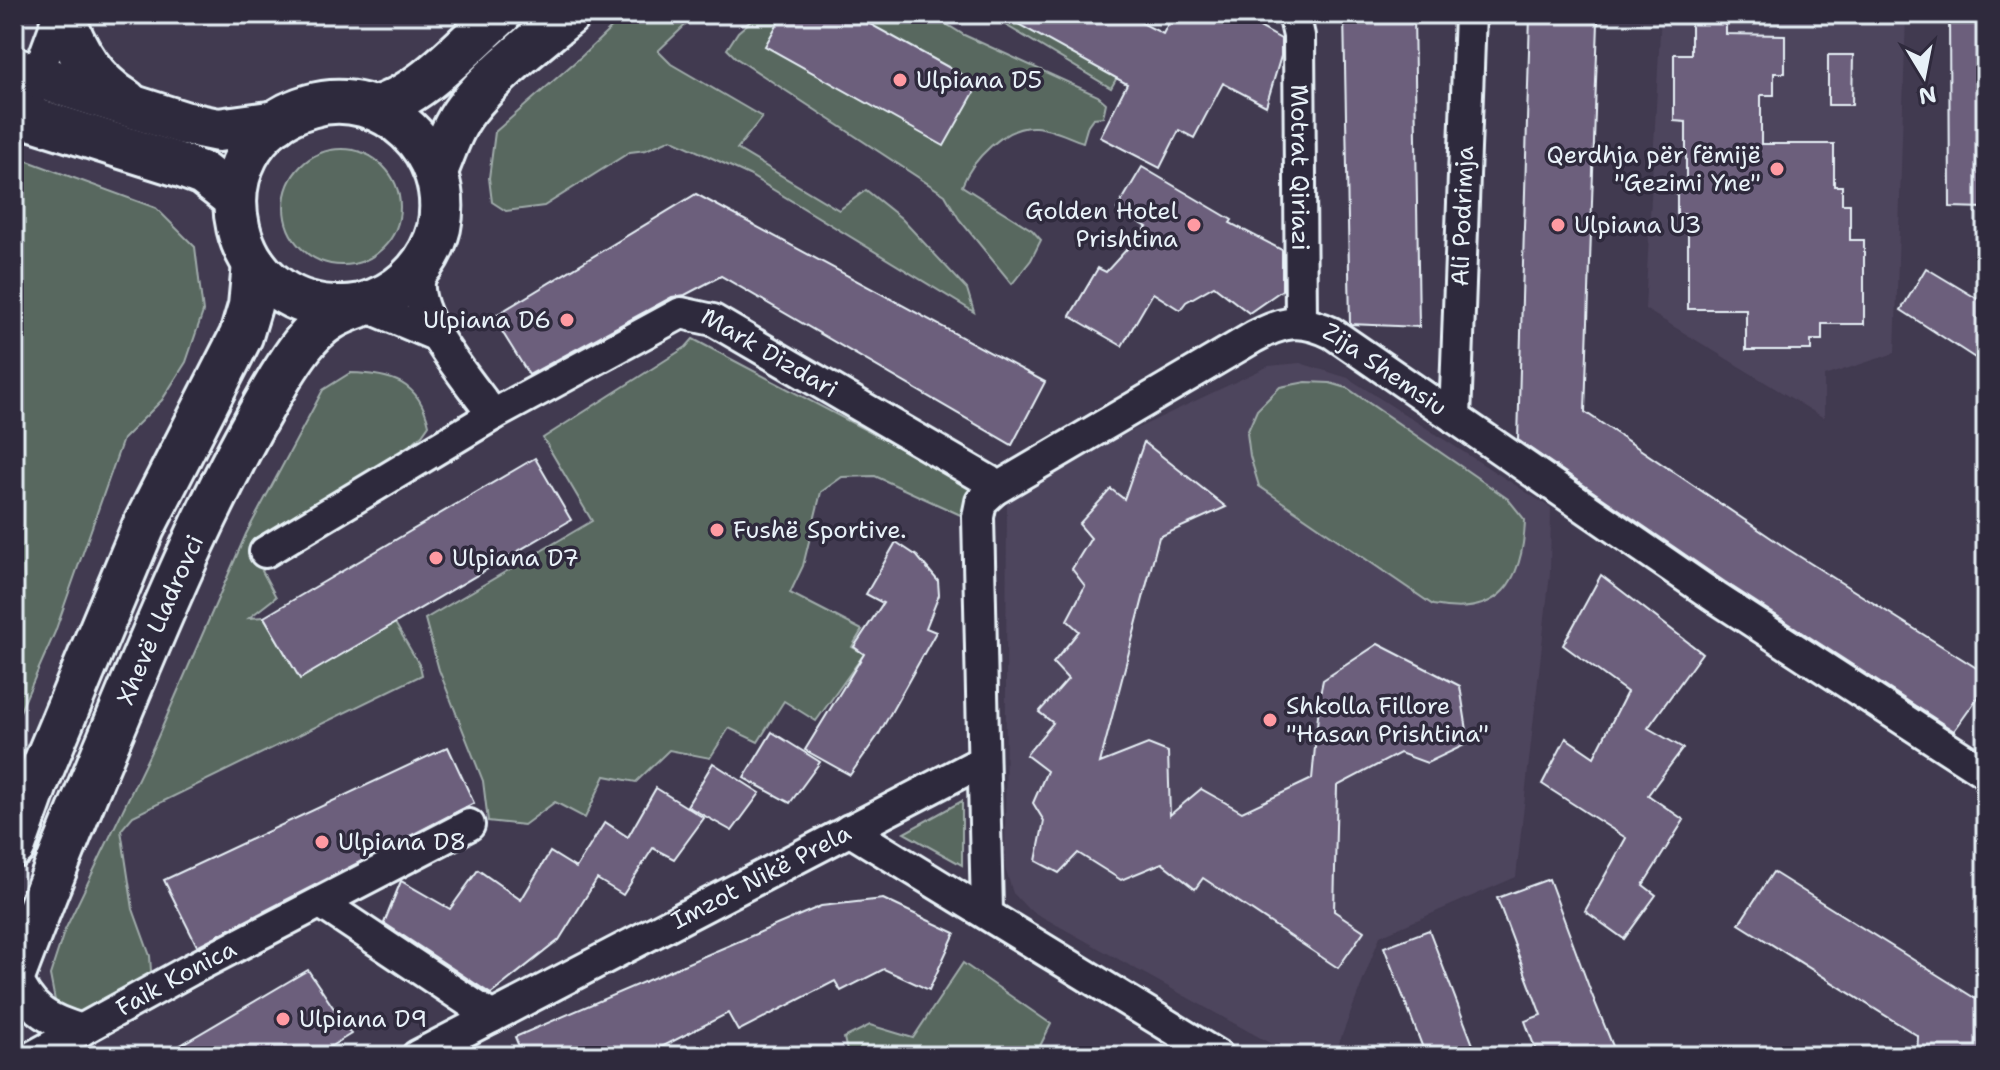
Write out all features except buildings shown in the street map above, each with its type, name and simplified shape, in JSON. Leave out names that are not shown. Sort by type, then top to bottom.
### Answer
[{"type":"main road","points":[[59,14],[93,73],[113,93],[141,110]]},
{"type":"main road","points":[[374,108],[393,103],[416,88],[500,14]]},
{"type":"main road","points":[[436,172],[451,133],[466,109],[569,14]]},
{"type":"main road","points":[[25,72],[141,110],[218,130],[277,122]]},
{"type":"main road","points":[[349,102],[374,108],[391,116],[418,140],[436,172],[441,198],[440,224],[423,264],[390,294],[363,305],[332,307],[302,301],[275,287],[246,253],[237,226],[235,199],[238,181],[248,156],[263,134],[299,110],[323,103],[349,102]]},
{"type":"main road","points":[[19,114],[203,174],[235,199]]},
{"type":"main road","name":"Xhevë Lladrovci","points":[[14,846],[54,741],[143,528],[241,336],[250,306],[254,264]]},
{"type":"main road","name":"Xhevë Lladrovci","points":[[14,975],[151,636],[228,471],[290,362],[308,339],[330,319],[363,305]]},
{"type":"street","points":[[19,114],[25,72],[54,30],[59,14]]},
{"type":"street","name":"Motrat Qiriazi","points":[[1294,14],[1299,36],[1301,322]]},
{"type":"street","name":"Ali Podrimja","points":[[1455,418],[1470,14]]},
{"type":"street","points":[[423,264],[419,289],[425,311],[437,336],[493,415]]},
{"type":"street","points":[[363,305],[437,336]]},
{"type":"street","name":"Mark Dizdari","points":[[265,552],[493,415],[681,313],[713,320],[989,481],[994,490]]},
{"type":"street","name":"Zija Shemsiu","points":[[994,490],[1270,328],[1301,322],[1332,333],[1715,597],[1986,773]]},
{"type":"street","points":[[987,912],[978,517],[981,502],[994,490]]},
{"type":"street","points":[[849,830],[983,761]]},
{"type":"street","name":"Faik Konica","points":[[34,1056],[190,970],[469,825]]},
{"type":"street","name":"Imzot Nikë Prela","points":[[417,1056],[849,830],[1218,1056]]},
{"type":"street","points":[[321,903],[492,1017]]},
{"type":"street","points":[[14,975],[32,1005],[43,1015],[82,1030]]},
{"type":"shaded area","name":"Qerdhja për fëmijë \"Gezimi Yne\"","points":[[1661,14],[1906,14],[1895,353],[1824,376],[1824,418],[1645,309]]},
{"type":"shaded area","name":"Shkolla Fillore \"Hasan Prishtina\"","points":[[1300,363],[1348,378],[1551,508],[1550,573],[1516,877],[1380,936],[1334,1056],[1293,1056],[1028,909],[1013,893],[1005,868],[1007,501],[1123,435],[1269,366]]},
{"type":"green space","points":[[626,14],[697,14],[658,51],[671,64],[762,117],[737,149],[839,210],[866,190],[901,218],[967,289],[974,312],[749,175],[671,139],[646,150],[630,152],[544,206],[506,211],[492,202],[489,178],[495,132]]},
{"type":"green space","points":[[759,14],[930,14],[964,35],[1098,96],[1106,103],[1103,117],[1093,118],[1083,142],[1047,129],[1024,128],[991,146],[967,176],[962,186],[1032,230],[1041,240],[1031,260],[1012,284],[959,219],[945,195],[736,58],[727,49],[738,32]]},
{"type":"green space","points":[[987,14],[1032,14],[1124,65],[1111,88]]},
{"type":"green space","points":[[342,149],[364,154],[383,166],[395,185],[400,207],[395,229],[383,248],[364,260],[342,265],[320,260],[301,248],[289,229],[284,207],[289,185],[301,166],[320,154]]},
{"type":"green space","points":[[14,156],[156,208],[195,247],[203,312],[186,362],[162,400],[123,439],[55,632],[14,725]]},
{"type":"green space","points":[[693,339],[974,487],[965,517],[875,476],[842,477],[821,492],[803,566],[790,593],[862,630],[852,647],[864,654],[816,721],[784,701],[758,742],[729,728],[710,758],[669,750],[636,782],[605,776],[585,818],[555,802],[524,825],[488,821],[483,781],[439,670],[425,619],[592,521],[543,438],[686,347]]},
{"type":"green space","points":[[350,373],[378,375],[401,383],[418,398],[429,425],[422,435],[262,571],[276,597],[249,618],[264,617],[300,678],[395,623],[422,675],[133,816],[121,830],[133,909],[150,956],[151,971],[144,984],[86,1016],[56,1006],[50,975],[64,932],[157,739],[246,534],[323,390]]},
{"type":"green space","points":[[1306,382],[1330,383],[1347,388],[1508,499],[1525,520],[1519,562],[1503,591],[1475,606],[1456,608],[1433,605],[1259,486],[1247,433],[1257,410],[1280,387]]},
{"type":"green space","points":[[962,801],[962,865],[904,833]]},
{"type":"green space","points":[[963,963],[1051,1024],[1035,1056],[848,1056],[844,1038],[870,1025],[913,1038]]},
{"type":"place","name":"Ulpiana D5","points":[[900,80]]},
{"type":"place","name":"Qerdhja për fëmijë \"Gezimi Yne\"","points":[[1777,169]]},
{"type":"place","name":"Golden Hotel Prishtina","points":[[1194,225]]},
{"type":"place","name":"Ulpiana U3","points":[[1558,225]]},
{"type":"place","name":"Ulpiana D6","points":[[567,320]]},
{"type":"place","name":"Fushë Sportive.","points":[[717,530]]},
{"type":"place","name":"Ulpiana D7","points":[[436,558]]},
{"type":"place","name":"Shkolla Fillore \"Hasan Prishtina\"","points":[[1270,720]]},
{"type":"place","name":"Ulpiana D8","points":[[322,842]]},
{"type":"place","name":"Ulpiana D9","points":[[283,1019]]}]
